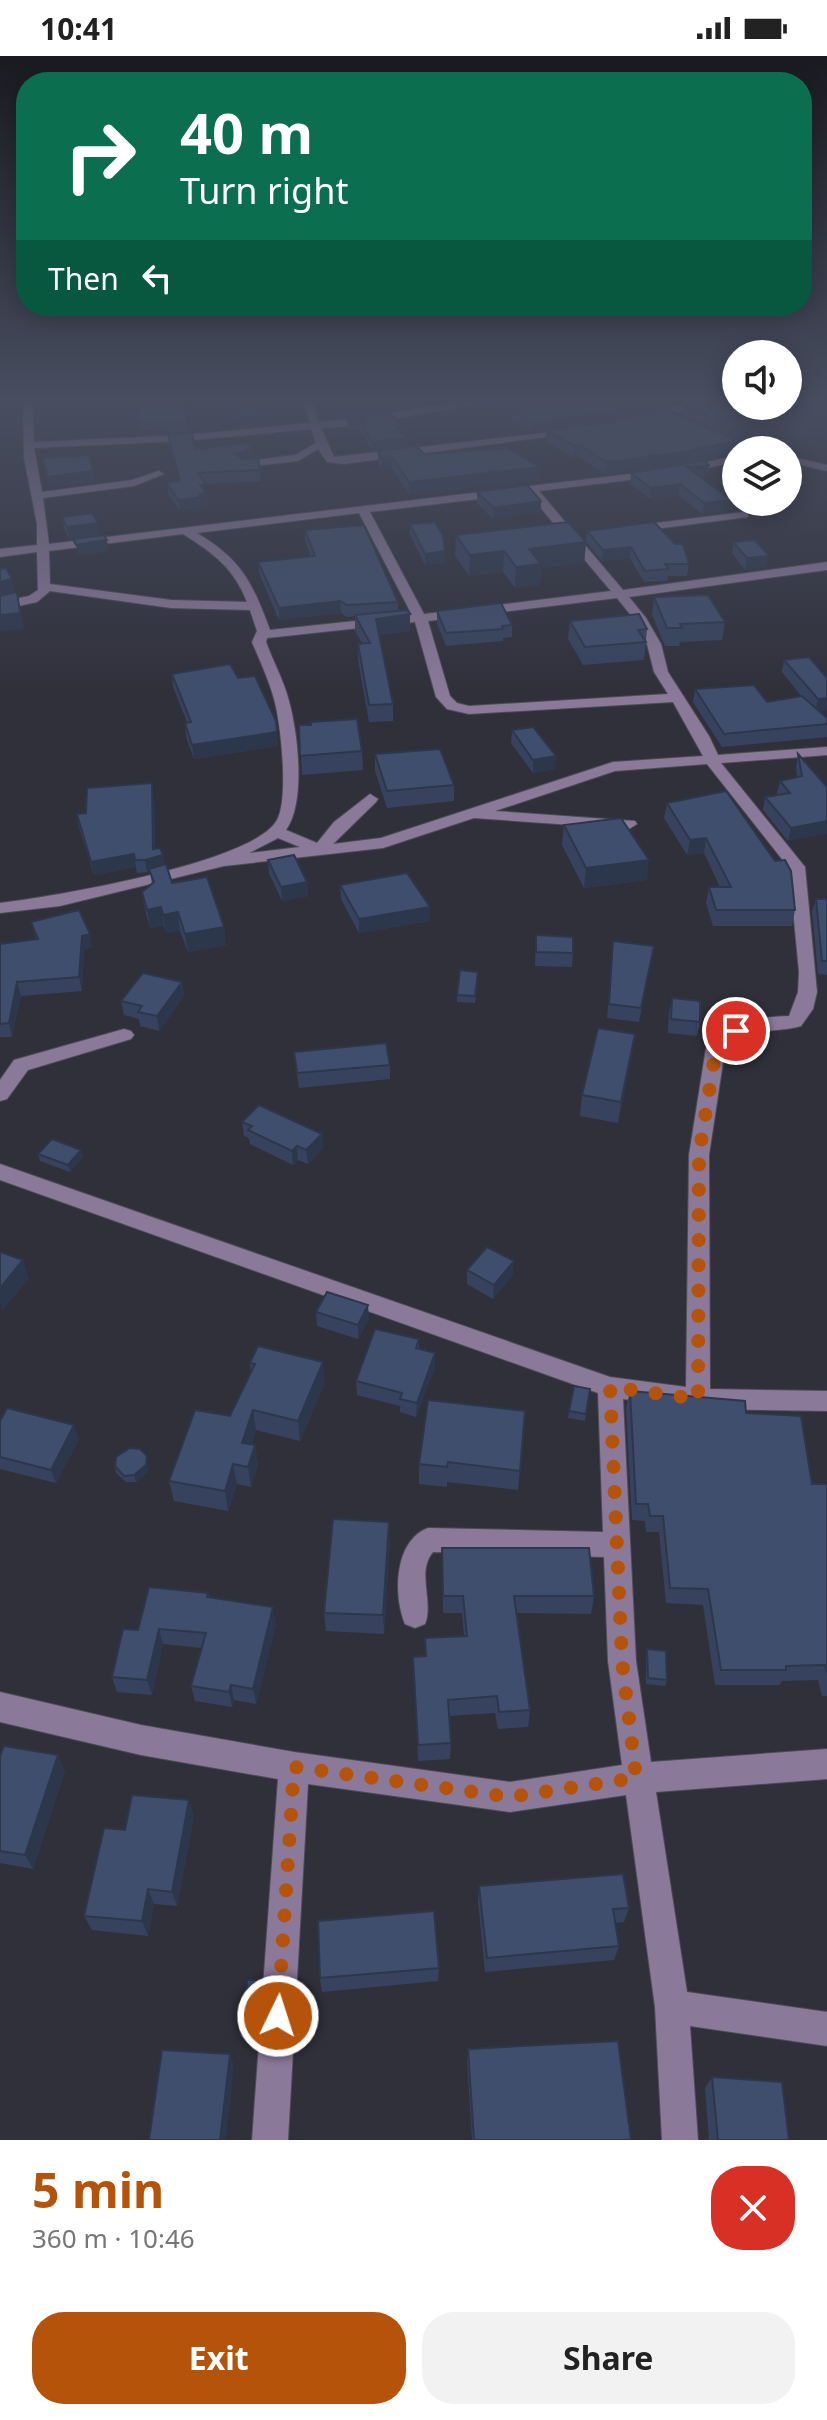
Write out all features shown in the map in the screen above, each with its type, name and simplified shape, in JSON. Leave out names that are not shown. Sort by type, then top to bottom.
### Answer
[{"type":"street","points":[[0,606],[33,599],[45,587],[43,524],[38,499]]},
{"type":"street","points":[[0,553],[441,499]]},
{"type":"street","points":[[542,499],[581,536],[640,618],[654,644],[661,672],[715,761],[716,768],[797,867],[808,997],[805,1012],[794,1022],[751,1026],[722,1038],[716,1048],[699,1155],[698,1399]]},
{"type":"street","points":[[363,509],[419,616],[443,697],[452,706],[469,710],[678,698]]},
{"type":"street","points":[[619,531],[736,516]]},
{"type":"street","points":[[182,529],[232,561],[246,577],[264,631],[259,642],[282,701],[291,778],[287,818],[277,832],[224,861]]},
{"type":"street","points":[[262,635],[827,566]]},
{"type":"street","points":[[45,587],[171,604],[255,606]]},
{"type":"street","points":[[0,908],[60,901],[224,861],[383,843],[613,767],[827,751]]},
{"type":"street","points":[[320,850],[340,825],[370,799]]},
{"type":"street","points":[[468,815],[629,824]]},
{"type":"street","points":[[277,832],[320,850]]},
{"type":"street","points":[[0,1094],[21,1065],[124,1035]]},
{"type":"street","points":[[0,1172],[610,1387],[698,1399],[827,1401]]},
{"type":"street","points":[[610,1387],[622,1661],[636,1778],[651,1849],[672,2007],[680,2140]]},
{"type":"street","points":[[415,1615],[413,1561],[419,1547],[428,1540],[617,1545]]},
{"type":"street","points":[[0,1707],[141,1740],[294,1767],[510,1797],[636,1778],[827,1764]]},
{"type":"street","points":[[270,2140],[294,1767]]},
{"type":"street","points":[[672,2007],[827,2029]]},
{"type":"building","points":[[485,499],[541,501],[494,508]]},
{"type":"building","points":[[699,499],[722,499],[704,503]]},
{"type":"building","points":[[92,513],[98,523],[67,527],[62,517]]},
{"type":"building","points":[[435,522],[443,536],[445,551],[425,554],[410,524]]},
{"type":"building","points":[[568,522],[586,542],[529,549],[541,564],[516,567],[504,551],[470,555],[456,535]]},
{"type":"building","points":[[654,522],[675,544],[683,544],[689,564],[665,564],[669,569],[645,571],[631,547],[603,550],[587,531]]},
{"type":"building","points":[[364,525],[398,602],[347,605],[340,601],[279,608],[258,562],[315,556],[305,530]]},
{"type":"building","points":[[104,535],[107,540],[76,545],[73,539]]},
{"type":"building","points":[[755,540],[769,556],[747,558],[733,542]]},
{"type":"building","points":[[6,568],[12,579],[0,582],[0,569]]},
{"type":"building","points":[[17,592],[20,613],[0,615],[0,596]]},
{"type":"building","points":[[708,595],[725,622],[680,624],[682,628],[667,628],[654,597]]},
{"type":"building","points":[[501,603],[512,625],[502,626],[503,629],[446,633],[437,611]]},
{"type":"building","points":[[407,610],[410,614],[376,619],[393,704],[369,705],[358,644],[370,643],[355,615]]},
{"type":"building","points":[[639,614],[647,629],[638,630],[646,642],[585,647],[570,621]]},
{"type":"building","points":[[809,657],[827,678],[827,698],[818,699],[784,660]]},
{"type":"building","points":[[230,664],[238,678],[255,676],[276,721],[277,732],[192,745],[185,723],[191,722],[172,674]]},
{"type":"building","points":[[754,685],[767,702],[802,696],[827,718],[827,724],[724,734],[695,689]]},
{"type":"building","points":[[357,719],[362,751],[300,756],[299,725]]},
{"type":"building","points":[[533,727],[556,756],[533,760],[512,730]]},
{"type":"building","points":[[440,749],[454,785],[387,791],[375,754]]},
{"type":"building","points":[[798,754],[827,787],[827,821],[791,828],[765,797],[790,793],[780,781],[802,776]]},
{"type":"building","points":[[152,783],[153,849],[160,848],[163,855],[135,860],[134,854],[91,862],[77,814],[86,813],[87,788]]},
{"type":"building","points":[[726,791],[775,861],[785,860],[791,871],[795,910],[716,910],[709,887],[731,887],[706,838],[690,840],[667,803]]},
{"type":"building","points":[[621,818],[649,860],[586,868],[564,825]]},
{"type":"building","points":[[294,855],[307,882],[281,887],[268,860]]},
{"type":"building","points":[[166,864],[172,883],[207,877],[224,927],[185,934],[178,912],[163,915],[161,907],[147,910],[142,892],[154,882],[149,869]]},
{"type":"building","points":[[407,873],[430,907],[359,919],[340,885]]},
{"type":"building","points":[[816,899],[827,899],[827,961],[822,961]]},
{"type":"building","points":[[79,910],[90,934],[82,936],[79,977],[17,982],[9,1023],[0,1024],[0,944],[38,939],[31,922]]},
{"type":"building","points":[[536,935],[573,937],[573,953],[536,952]]},
{"type":"building","points":[[613,941],[654,946],[641,1008],[609,1004]]},
{"type":"building","points":[[460,970],[478,972],[475,996],[457,995]]},
{"type":"building","points":[[143,973],[182,982],[157,1016],[138,1012],[142,1006],[121,1001]]},
{"type":"building","points":[[672,998],[700,1001],[700,1022],[671,1019]]},
{"type":"building","points":[[598,1028],[635,1034],[621,1102],[582,1095]]},
{"type":"building","points":[[386,1043],[390,1065],[297,1073],[294,1052]]},
{"type":"building","points":[[259,1105],[322,1134],[306,1150],[297,1146],[292,1151],[248,1130],[252,1126],[242,1122]]},
{"type":"building","points":[[52,1139],[81,1150],[68,1165],[38,1154]]},
{"type":"building","points":[[487,1247],[514,1261],[494,1285],[467,1270]]},
{"type":"building","points":[[0,1252],[23,1260],[0,1288]]},
{"type":"building","points":[[327,1292],[368,1305],[358,1325],[316,1312]]},
{"type":"building","points":[[375,1329],[419,1339],[416,1348],[435,1353],[417,1403],[400,1399],[402,1393],[356,1381]]},
{"type":"building","points":[[258,1346],[323,1362],[298,1421],[253,1410],[242,1443],[255,1445],[248,1467],[233,1464],[225,1491],[169,1481],[195,1410],[230,1416],[255,1364],[250,1363]]},
{"type":"building","points":[[574,1386],[590,1389],[586,1414],[569,1411]]},
{"type":"building","points":[[630,1391],[745,1401],[746,1413],[801,1416],[812,1484],[827,1484],[827,1672],[825,1665],[786,1666],[786,1670],[721,1670],[708,1589],[670,1588],[663,1516],[650,1516],[648,1504],[636,1504]]},
{"type":"building","points":[[428,1400],[525,1411],[520,1471],[448,1462],[447,1467],[419,1464]]},
{"type":"building","points":[[7,1408],[74,1425],[51,1470],[0,1457],[0,1421]]},
{"type":"building","points":[[130,1448],[140,1449],[147,1456],[146,1465],[134,1475],[124,1476],[115,1466],[116,1457]]},
{"type":"building","points":[[333,1519],[389,1522],[383,1615],[324,1613]]},
{"type":"building","points":[[442,1548],[589,1548],[594,1596],[514,1596],[530,1710],[499,1712],[497,1696],[448,1700],[451,1743],[418,1745],[413,1657],[426,1656],[425,1638],[467,1636],[463,1596],[443,1596]]},
{"type":"building","points":[[149,1587],[208,1593],[207,1597],[273,1607],[253,1689],[231,1685],[229,1692],[191,1686],[206,1633],[159,1629],[147,1680],[112,1677],[123,1629],[138,1630]]},
{"type":"building","points":[[647,1649],[666,1651],[667,1680],[648,1678]]},
{"type":"building","points":[[4,1746],[58,1755],[25,1855],[0,1851],[0,1756]]},
{"type":"building","points":[[132,1795],[189,1800],[172,1892],[148,1889],[142,1921],[84,1916],[104,1828],[125,1830]]},
{"type":"building","points":[[623,1874],[629,1908],[613,1909],[619,1946],[487,1958],[479,1886]]},
{"type":"building","points":[[434,1911],[439,1968],[320,1978],[318,1921]]},
{"type":"building","points":[[247,1980],[259,1980],[255,2029],[245,2029]]},
{"type":"building","points":[[618,2041],[631,2140],[474,2140],[468,2049]]},
{"type":"building","points":[[162,2050],[230,2054],[220,2140],[149,2140]]},
{"type":"building","points":[[712,2077],[782,2082],[789,2140],[718,2140]]},
{"type":"route","points":[[278,2016],[294,1767],[510,1797],[636,1778],[622,1661],[610,1387],[698,1399],[699,1155],[716,1048],[722,1038],[736,1031]]}]
